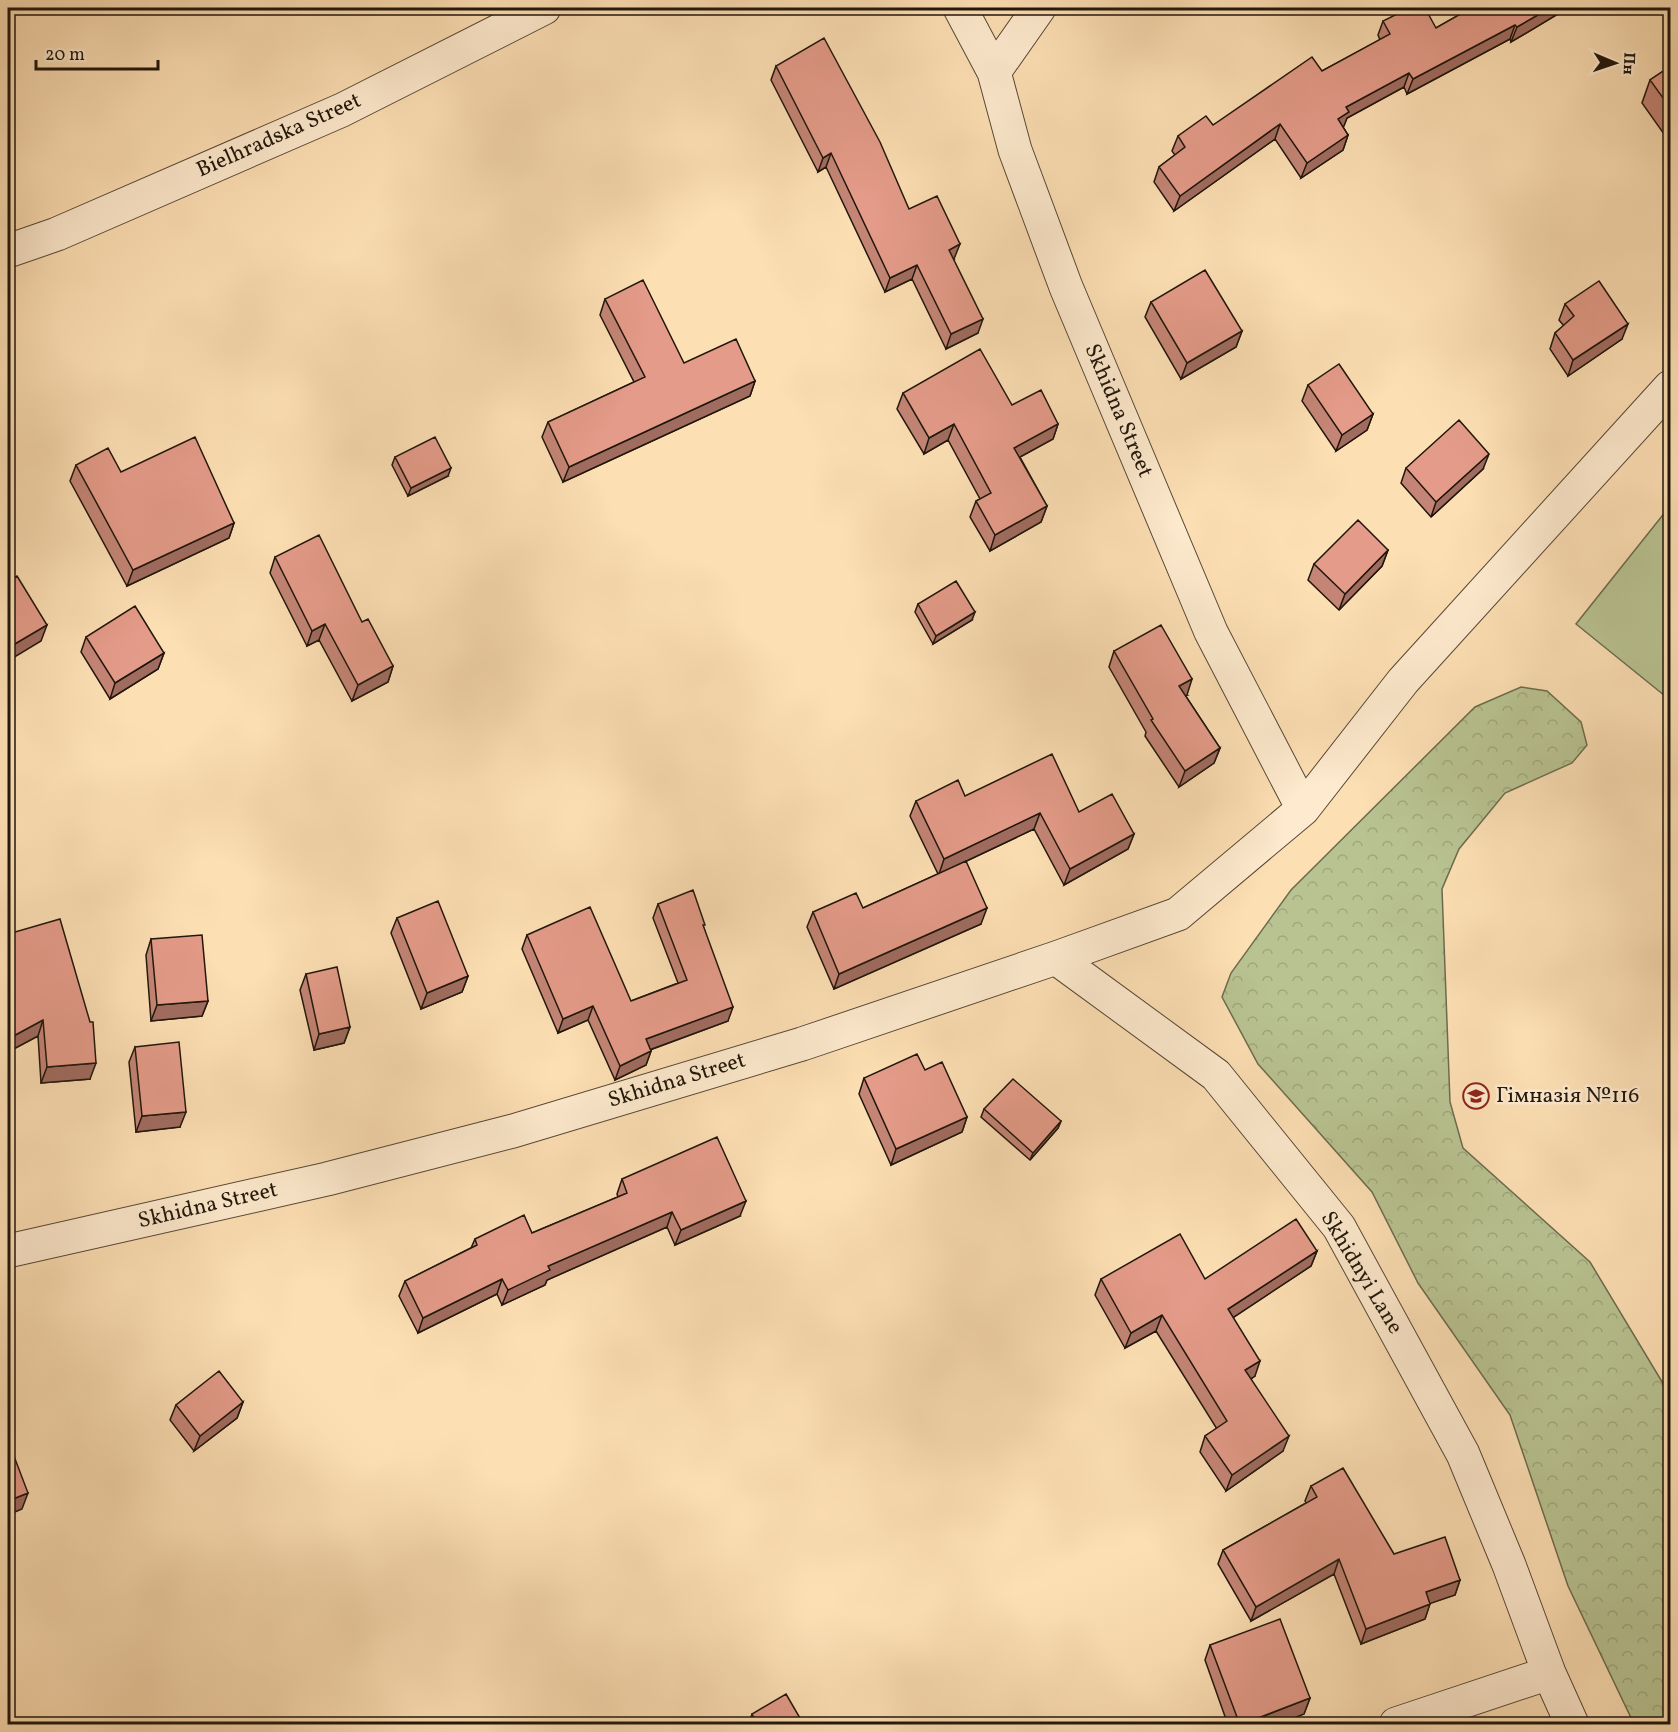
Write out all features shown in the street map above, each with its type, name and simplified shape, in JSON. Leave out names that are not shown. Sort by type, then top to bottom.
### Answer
[{"type":"street","name":"Bielhradska Street","points":[[8,251],[57,234],[342,110],[544,8]]},
{"type":"street","name":"Skhidna Street","points":[[960,8],[994,72],[1015,150],[1075,309],[1211,632],[1303,809]]},
{"type":"street","points":[[994,72],[1039,8]]},
{"type":"street","name":"Skhidna Street","points":[[8,1251],[327,1179],[513,1131],[802,1044],[1178,914],[1303,809],[1403,681],[1671,387]]},
{"type":"street","name":"Skhidnyi Lane","points":[[1056,958],[1216,1075],[1339,1227],[1463,1454],[1509,1565],[1549,1673],[1572,1725]]},
{"type":"street","points":[[1396,1725],[1549,1673]]},
{"type":"green space","points":[[1670,506],[1670,700],[1576,624]]},
{"type":"green space","points":[[1521,687],[1547,691],[1581,722],[1587,745],[1572,763],[1505,793],[1459,849],[1442,889],[1450,1102],[1463,1148],[1590,1262],[1670,1395],[1670,1724],[1634,1724],[1568,1586],[1510,1415],[1418,1283],[1372,1192],[1258,1064],[1222,997],[1231,973],[1291,890],[1475,707]]},
{"type":"building","points":[[1409,8],[1425,8],[1436,28],[1471,8],[1550,8],[1413,79],[1409,73],[1346,107],[1349,112],[1338,119],[1348,135],[1307,163],[1280,124],[1180,196],[1159,167],[1185,147],[1178,136],[1206,116],[1213,125],[1312,57],[1322,71],[1390,34],[1383,21]]},
{"type":"building","points":[[824,38],[880,142],[909,209],[937,196],[960,244],[949,250],[983,319],[951,334],[917,265],[890,278],[831,153],[823,158],[776,66]]},
{"type":"building","points":[[1671,66],[1671,109],[1650,80]]},
{"type":"building","points":[[1205,270],[1242,331],[1187,363],[1151,302]]},
{"type":"building","points":[[643,280],[684,363],[736,339],[755,381],[569,467],[548,422],[645,377],[605,299]]},
{"type":"building","points":[[1599,281],[1628,324],[1573,360],[1555,333],[1574,316],[1565,304]]},
{"type":"building","points":[[980,349],[1012,405],[1041,390],[1058,424],[1014,448],[1047,506],[995,535],[976,501],[991,493],[954,424],[929,438],[903,393]]},
{"type":"building","points":[[1339,364],[1373,414],[1342,435],[1308,385]]},
{"type":"building","points":[[1459,420],[1489,454],[1436,502],[1406,468]]},
{"type":"building","points":[[195,437],[234,523],[133,570],[76,465],[108,448],[121,472]]},
{"type":"building","points":[[435,437],[451,468],[411,488],[395,457]]},
{"type":"building","points":[[1358,520],[1388,550],[1345,594],[1314,564]]},
{"type":"building","points":[[319,535],[362,622],[368,619],[393,666],[358,685],[325,624],[312,631],[275,557]]},
{"type":"building","points":[[17,576],[47,625],[8,648],[8,581]]},
{"type":"building","points":[[956,581],[975,612],[936,636],[918,604]]},
{"type":"building","points":[[135,606],[164,653],[115,683],[86,637]]},
{"type":"building","points":[[1161,625],[1192,679],[1179,686],[1220,748],[1185,771],[1151,720],[1153,719],[1114,651]]},
{"type":"building","points":[[1052,754],[1079,812],[1112,794],[1134,834],[1070,869],[1040,813],[944,859],[916,801],[958,780],[965,796]]},
{"type":"building","points":[[966,861],[987,908],[839,974],[813,912],[856,893],[863,908]]},
{"type":"building","points":[[693,890],[705,925],[703,925],[733,1007],[646,1039],[651,1051],[620,1066],[593,1006],[563,1019],[527,935],[590,907],[631,1001],[687,980],[658,904]]},
{"type":"building","points":[[438,901],[468,976],[427,993],[397,918]]},
{"type":"building","points":[[60,919],[90,1022],[93,1022],[96,1063],[47,1067],[43,1020],[8,1039],[8,934]]},
{"type":"building","points":[[202,935],[208,1001],[157,1005],[151,939]]},
{"type":"building","points":[[337,967],[350,1027],[319,1034],[306,974]]},
{"type":"building","points":[[179,1042],[186,1112],[142,1116],[135,1047]]},
{"type":"building","points":[[917,1054],[925,1070],[942,1062],[967,1117],[896,1149],[864,1078]]},
{"type":"building","points":[[1013,1079],[1061,1121],[1033,1153],[984,1109]]},
{"type":"building","points":[[717,1137],[746,1201],[681,1230],[672,1212],[548,1266],[550,1270],[508,1290],[502,1279],[423,1318],[405,1281],[477,1245],[475,1239],[524,1215],[532,1233],[627,1193],[622,1179]]},
{"type":"building","points":[[1296,1219],[1317,1251],[1228,1309],[1260,1361],[1245,1370],[1289,1436],[1232,1475],[1205,1436],[1227,1421],[1162,1315],[1131,1333],[1101,1279],[1180,1234],[1205,1279]]},
{"type":"building","points":[[219,1371],[243,1402],[200,1436],[176,1405]]},
{"type":"building","points":[[8,1443],[28,1493],[8,1501]]},
{"type":"building","points":[[1343,1468],[1394,1554],[1445,1537],[1460,1580],[1426,1592],[1430,1604],[1366,1629],[1339,1559],[1256,1607],[1223,1550],[1317,1497],[1311,1486]]},
{"type":"building","points":[[1280,1619],[1310,1698],[1240,1725],[1210,1645]]},
{"type":"building","points":[[786,1694],[804,1725],[758,1725],[752,1714]]},
{"type":"place","name":"Гімназія №116","points":[[1476,1096]]}]
